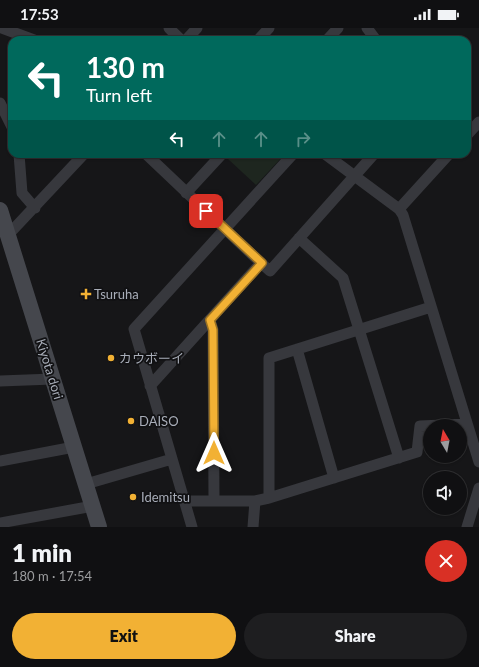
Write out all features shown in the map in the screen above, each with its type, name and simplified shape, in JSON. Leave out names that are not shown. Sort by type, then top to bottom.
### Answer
[{"type":"street","points":[[2,28],[23,36]]},
{"type":"street","points":[[168,28],[176,36]]},
{"type":"street","points":[[190,36],[197,28]]},
{"type":"street","points":[[262,36],[269,28]]},
{"type":"street","points":[[331,36],[338,28]]},
{"type":"street","points":[[471,131],[479,122]]},
{"type":"street","points":[[19,158],[22,193],[35,208]]},
{"type":"street","points":[[8,235],[80,158]]},
{"type":"street","points":[[153,158],[186,193],[270,271],[370,158]]},
{"type":"street","points":[[186,193],[218,158]]},
{"type":"street","points":[[192,527],[134,329],[289,158]]},
{"type":"street","points":[[331,158],[399,209],[403,215],[465,419]]},
{"type":"street","points":[[399,209],[445,158]]},
{"type":"street","name":"Kiyota dori","points":[[0,210],[99,527]]},
{"type":"street","points":[[299,238],[343,278],[399,458]]},
{"type":"street","points":[[150,386],[262,263]]},
{"type":"street","points":[[269,498],[269,358],[359,331],[431,307]]},
{"type":"street","points":[[210,320],[213,330],[214,500]]},
{"type":"street","points":[[297,350],[334,478]]},
{"type":"street","points":[[0,381],[53,379]]},
{"type":"street","points":[[185,501],[255,501],[399,458],[417,452],[420,426],[423,426]]},
{"type":"street","points":[[467,427],[479,462]]},
{"type":"street","points":[[0,461],[74,447]]},
{"type":"street","points":[[86,484],[172,458]]},
{"type":"street","points":[[467,527],[479,488]]},
{"type":"street","points":[[253,527],[255,501]]},
{"type":"street","points":[[0,523],[93,506]]},
{"type":"shaded area","points":[[229,158],[281,158],[256,185],[228,159]]},
{"type":"place","name":"Tsuruha","points":[[86,294]]},
{"type":"place","name":"カウボーイ","points":[[111,358]]},
{"type":"place","name":"DAISO","points":[[131,421]]},
{"type":"place","name":"Idemitsu","points":[[133,497]]},
{"type":"route","points":[[206,211],[262,263],[210,320],[213,330],[214,453]]}]
